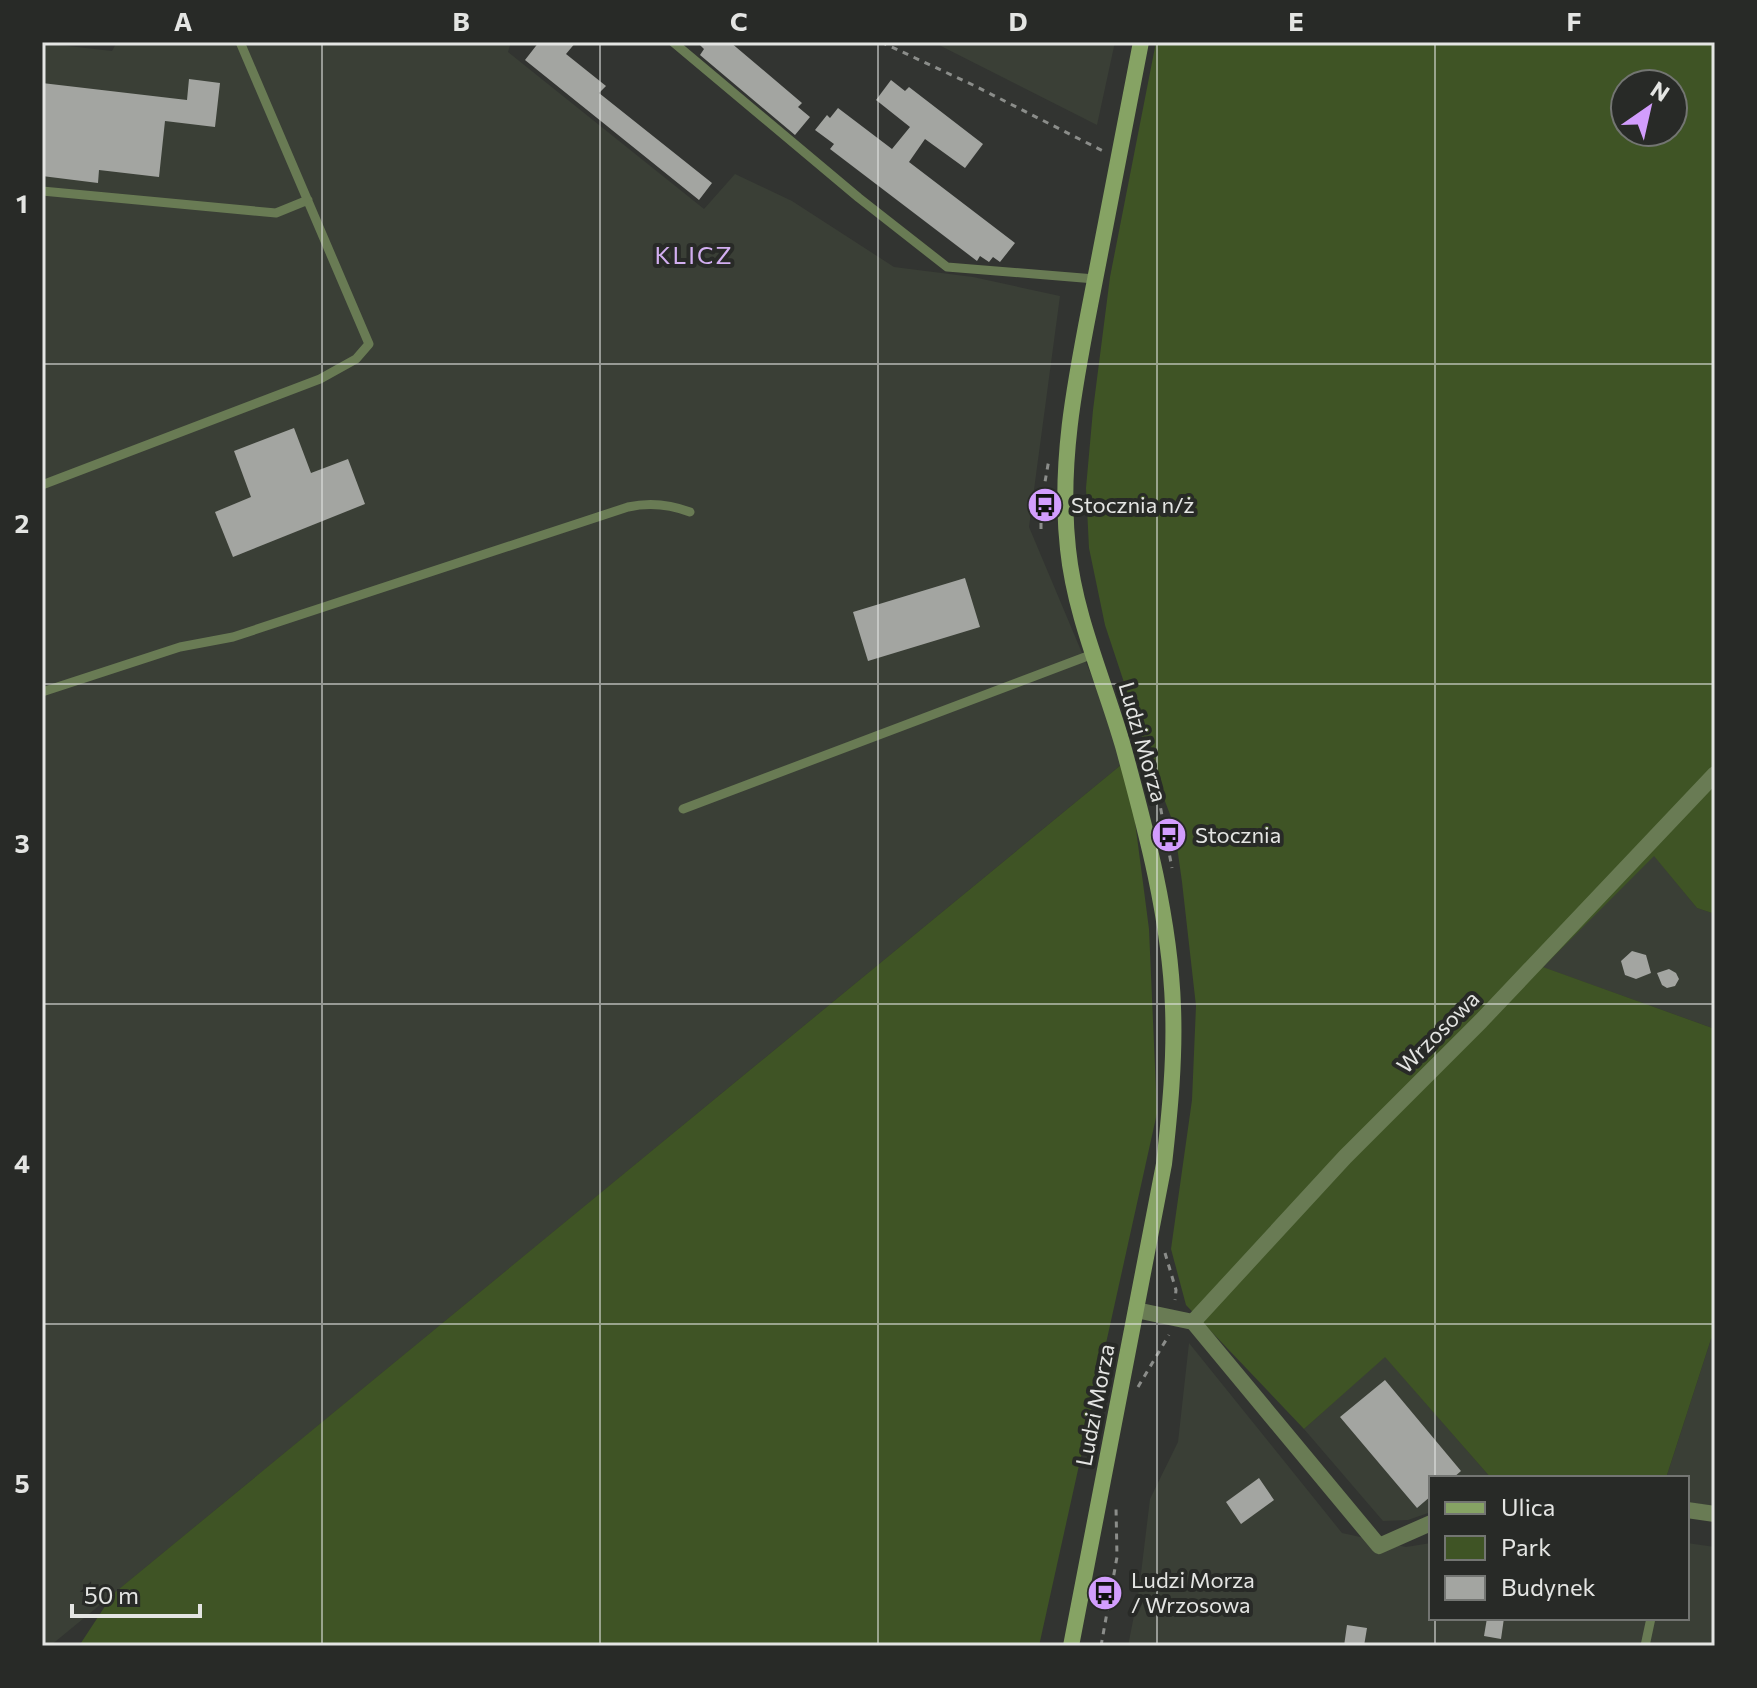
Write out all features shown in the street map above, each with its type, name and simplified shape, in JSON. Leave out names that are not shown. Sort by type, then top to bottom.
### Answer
[{"type":"street","name":"Ludzi Morza","points":[[1071,1646],[1164,1164],[1171,1102],[1173,1006],[1165,932],[1146,835],[1108,696],[1079,611],[1064,509],[1064,465],[1070,416],[1141,42]]},
{"type":"street","name":"Wrzosowa","points":[[1193,1322],[1345,1157],[1481,1021],[1715,774]]},
{"type":"street","points":[[1136,1310],[1193,1322],[1379,1546],[1429,1524]]},
{"type":"street","points":[[1689,1510],[1715,1514]]},
{"type":"lane","points":[[42,485],[320,379],[356,359],[369,344],[240,42]]},
{"type":"lane","points":[[673,42],[859,198],[947,267],[1095,279]]},
{"type":"lane","points":[[42,191],[276,213],[308,200]]},
{"type":"lane","points":[[42,692],[180,647],[233,637],[628,507],[645,503],[672,505],[690,512]]},
{"type":"lane","points":[[683,809],[1093,654]]},
{"type":"lane","points":[[1645,1646],[1651,1620]]},
{"type":"path","points":[[881,42],[1118,157]]},
{"type":"path","points":[[1041,529],[1041,505],[1049,457]]},
{"type":"path","points":[[1150,781],[1171,848],[1174,879]]},
{"type":"path","points":[[1133,1395],[1168,1339],[1173,1317],[1176,1290],[1165,1254],[1166,1242]]},
{"type":"path","points":[[1101,1646],[1117,1557],[1116,1505]]},
{"type":"shaded area","points":[[117,42],[511,42],[508,52],[704,209],[735,174],[792,201],[894,267],[973,277],[1060,296],[1029,527],[1127,760],[50,1646],[42,1646],[42,43],[112,51]]},
{"type":"shaded area","points":[[933,42],[1115,42],[1097,125]]},
{"type":"shaded area","points":[[1654,855],[1697,908],[1715,914],[1715,1029],[1542,967]]},
{"type":"shaded area","points":[[1711,1339],[1715,1339],[1715,1506],[1689,1502],[1689,1476],[1667,1476]]},
{"type":"shaded area","points":[[1189,1343],[1342,1533],[1406,1547],[1429,1543],[1429,1620],[1689,1620],[1689,1543],[1715,1547],[1715,1646],[1128,1646],[1139,1590],[1150,1499],[1178,1442]]},
{"type":"shaded area","points":[[1385,1356],[1489,1476],[1429,1476],[1429,1513],[1408,1520],[1383,1521],[1304,1429]]},
{"type":"green space","points":[[1156,42],[1715,42],[1715,914],[1697,908],[1654,856],[1543,967],[1715,1029],[1715,1337],[1711,1339],[1667,1476],[1489,1476],[1385,1357],[1304,1429],[1186,1305],[1171,1249],[1192,1100],[1196,1006],[1182,882],[1174,825],[1105,625],[1089,548],[1086,488],[1110,277]]},
{"type":"green space","points":[[1127,760],[1149,929],[1157,1113],[1039,1646],[79,1646],[113,1594]]},
{"type":"building","points":[[539,42],[576,42],[566,54],[606,86],[599,93],[712,183],[699,200],[525,60]]},
{"type":"building","points":[[697,42],[730,42],[802,103],[798,107],[810,117],[795,135],[700,55],[704,49]]},
{"type":"building","points":[[189,79],[220,83],[215,127],[165,121],[159,177],[99,170],[98,183],[42,176],[42,83],[187,100]]},
{"type":"building","points":[[891,80],[905,91],[909,87],[983,144],[965,168],[925,139],[909,162],[1015,243],[1000,262],[993,257],[989,262],[980,256],[977,261],[830,149],[834,144],[815,130],[827,115],[830,118],[838,108],[892,149],[910,127],[876,100]]},
{"type":"building","points":[[294,428],[311,473],[348,459],[365,504],[233,557],[215,512],[251,497],[234,451]]},
{"type":"building","points":[[965,578],[980,627],[868,661],[853,612]]},
{"type":"building","points":[[1632,951],[1646,955],[1651,973],[1636,979],[1625,975],[1621,961]]},
{"type":"building","points":[[1669,969],[1679,979],[1675,986],[1667,988],[1662,985],[1657,973]]},
{"type":"building","points":[[1385,1380],[1461,1471],[1455,1476],[1429,1476],[1429,1498],[1417,1508],[1340,1417]]},
{"type":"building","points":[[1259,1478],[1274,1500],[1241,1524],[1226,1502]]},
{"type":"building","points":[[1487,1620],[1504,1620],[1501,1639],[1484,1636]]},
{"type":"building","points":[[1347,1625],[1367,1628],[1364,1646],[1344,1646]]},
{"type":"place","name":"Stocznia n/ż","points":[[1045,505]]},
{"type":"place","name":"Stocznia","points":[[1169,835]]},
{"type":"place","name":"Ludzi Morza / Wrzosowa","points":[[1105,1593]]},
{"type":"district","name":"KLICZ","points":[[694,256]]}]
